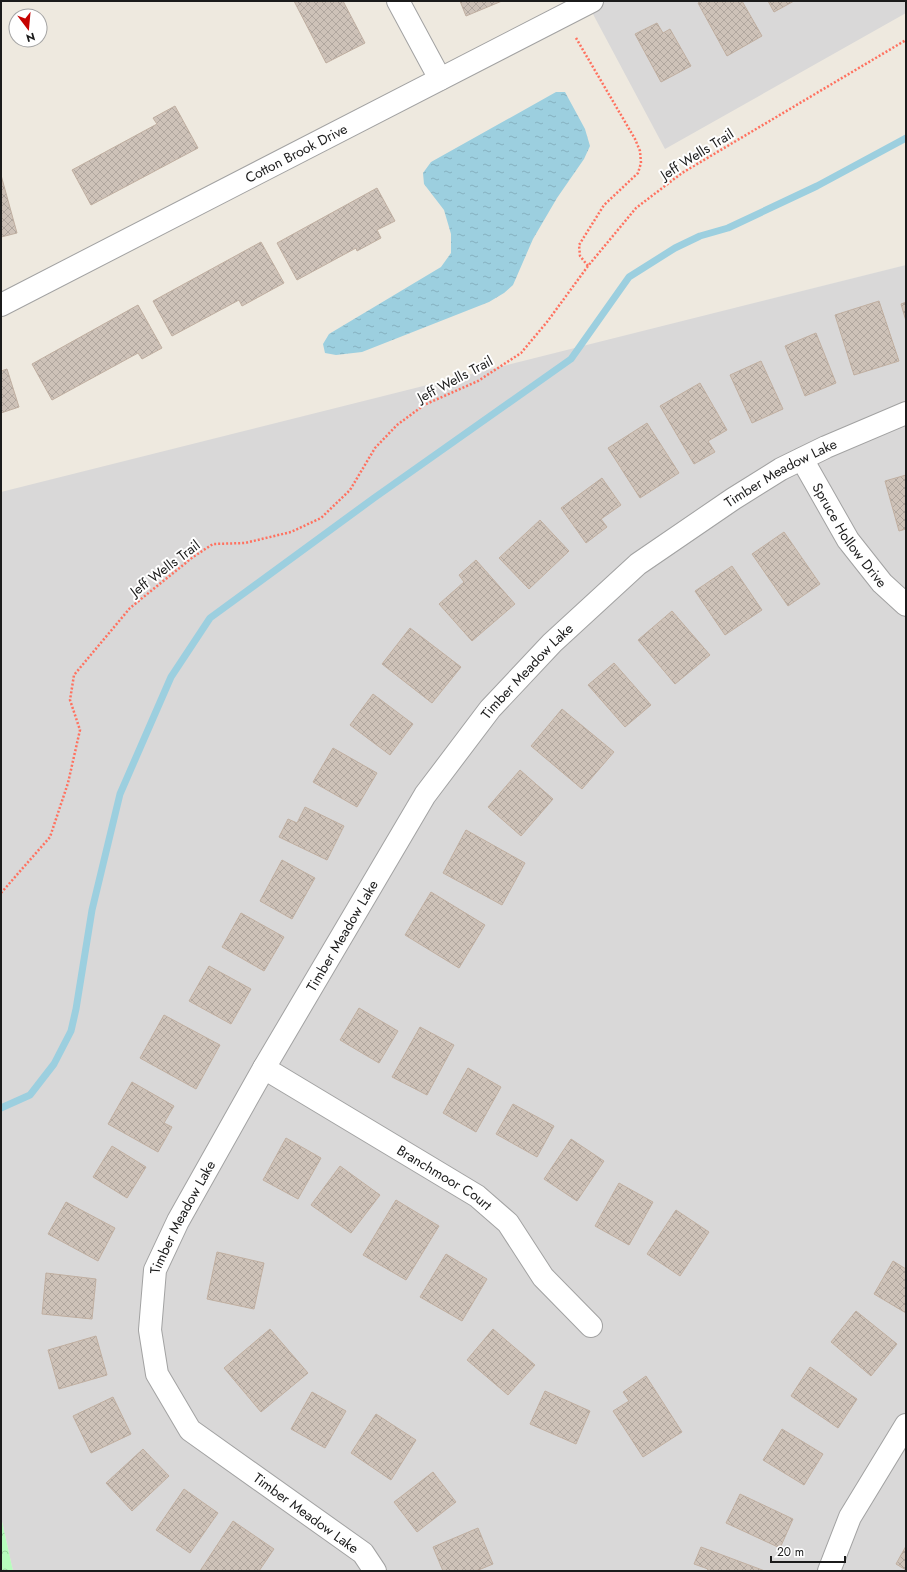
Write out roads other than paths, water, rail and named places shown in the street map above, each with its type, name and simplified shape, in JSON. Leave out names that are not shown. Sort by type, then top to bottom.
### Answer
[{"type":"street","points":[[398,1],[440,79]]},
{"type":"street","name":"Cotton Brook Drive","points":[[1,304],[592,1]]},
{"type":"street","name":"Timber Meadow Lake","points":[[374,1571],[363,1553],[190,1430],[157,1374],[150,1330],[155,1270],[178,1221],[264,1068],[425,795],[490,708],[552,643],[638,564],[733,499],[781,470],[826,447],[906,413]]},
{"type":"street","name":"Spruce Hollow Drive","points":[[802,459],[848,540],[882,583],[906,605]]},
{"type":"street","name":"Branchmoor Court","points":[[264,1068],[477,1196],[508,1223],[543,1277],[591,1326]]},
{"type":"street","points":[[830,1571],[850,1517],[902,1438]]},
{"type":"water","points":[[556,92],[565,92],[585,129],[590,146],[584,159],[557,198],[533,239],[513,285],[504,293],[489,302],[362,352],[336,355],[325,353],[323,344],[329,334],[441,267],[451,253],[451,234],[444,210],[424,184],[423,173],[431,162]]},
{"type":"waterway","points":[[1,1108],[30,1095],[54,1064],[71,1031],[92,910],[120,794],[171,677],[210,618],[374,498],[571,359],[629,277],[675,248],[700,236],[728,228],[817,186],[906,138]]}]
